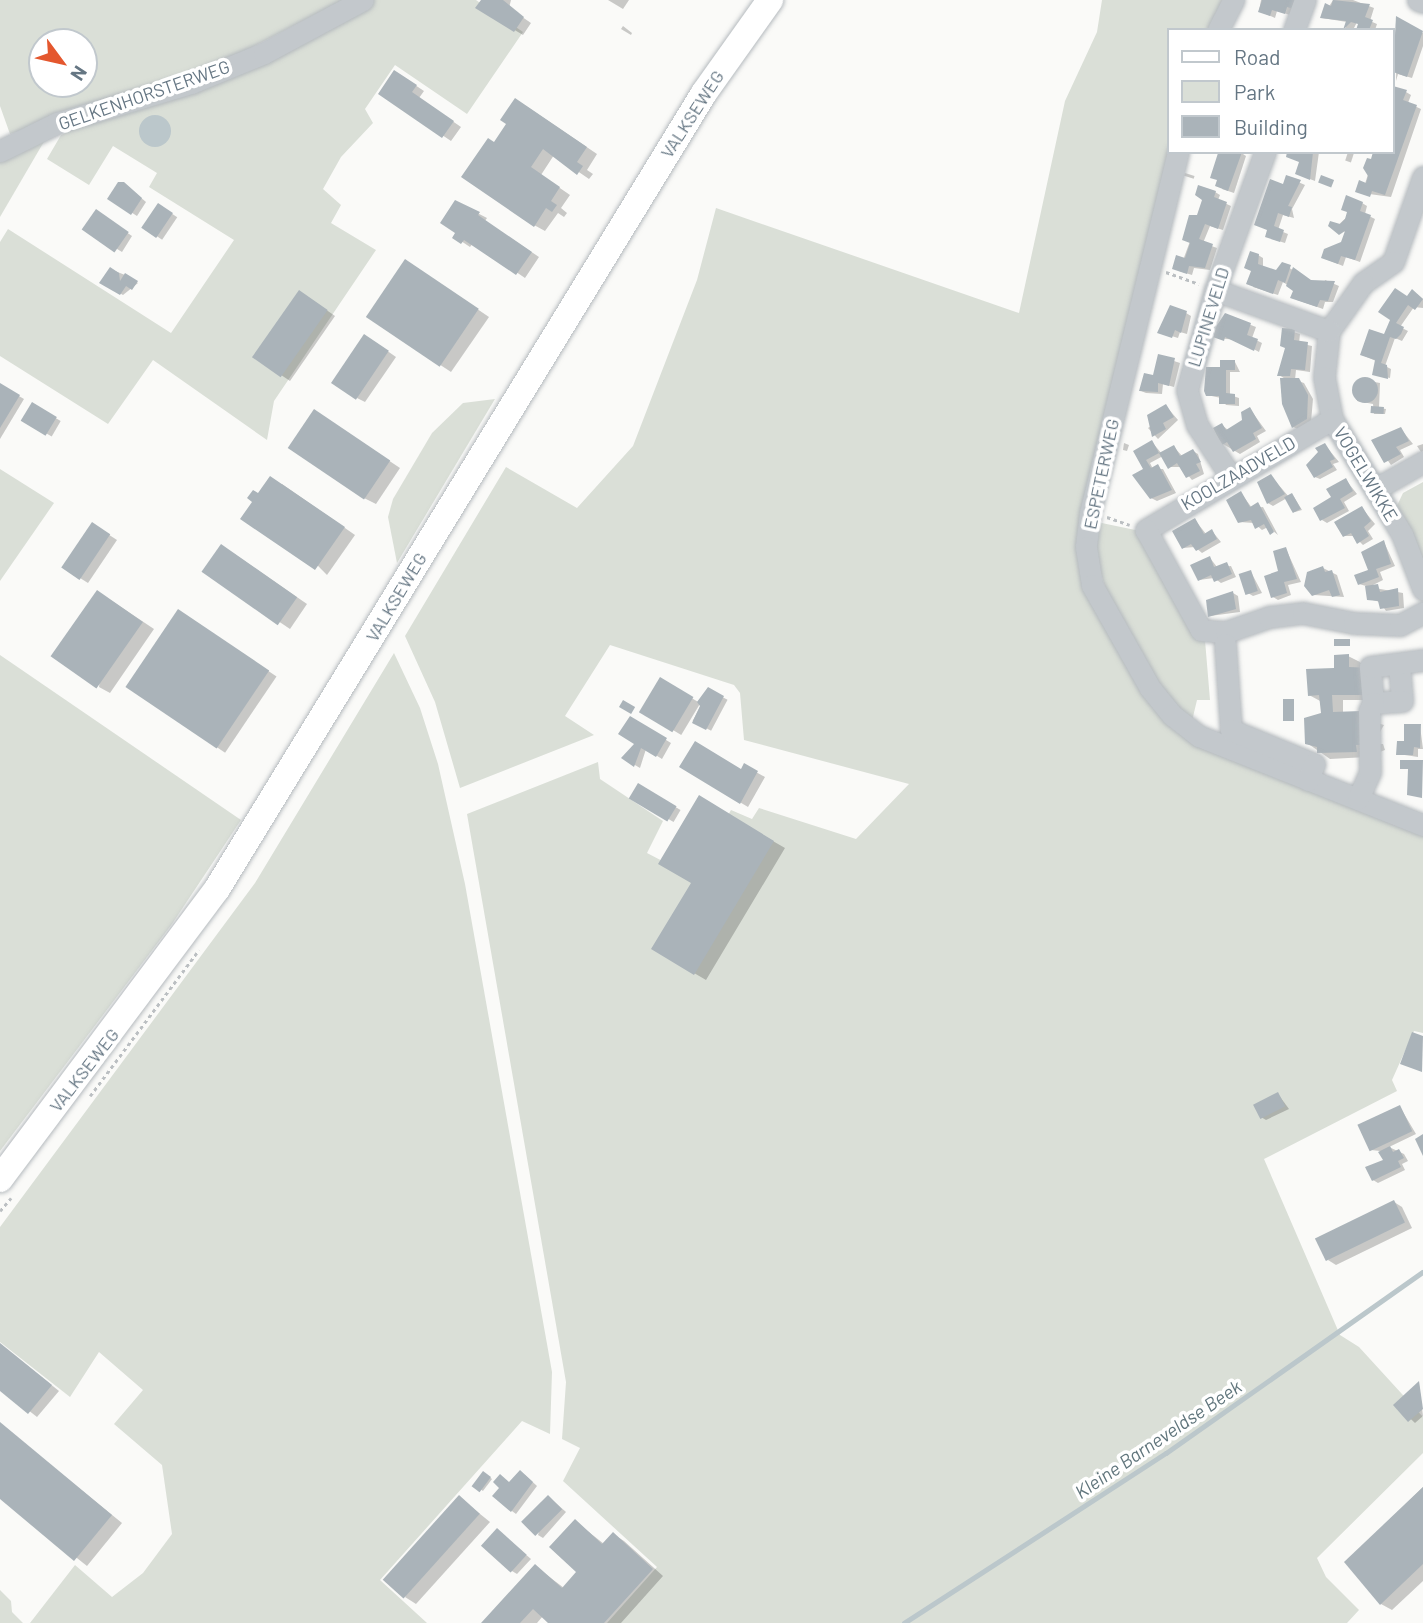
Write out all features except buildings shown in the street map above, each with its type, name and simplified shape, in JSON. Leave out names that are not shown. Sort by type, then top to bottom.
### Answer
[{"type":"main road","name":"VALKSEWEG","points":[[0,1179],[217,889],[760,4]]},
{"type":"street","name":"GELKENHORSTERWEG","points":[[0,151],[57,123],[191,83],[264,53],[363,0]]},
{"type":"street","points":[[1219,28],[1233,0]]},
{"type":"street","points":[[1295,28],[1305,0]]},
{"type":"street","points":[[1418,0],[1423,2]]},
{"type":"street","name":"ESPETERWEG","points":[[1177,154],[1088,522],[1086,547],[1092,585],[1126,651],[1172,715],[1199,736],[1423,825]]},
{"type":"street","name":"LUPINEVELD","points":[[1231,477],[1197,425],[1187,390],[1215,290],[1264,154]]},
{"type":"street","name":"VOGELWIKKE","points":[[1421,187],[1392,262],[1363,284],[1329,331],[1324,377],[1332,419],[1380,494],[1423,589]]},
{"type":"street","points":[[1215,290],[1329,331]]},
{"type":"street","name":"KOOLZAADVELD","points":[[1146,530],[1332,419]]},
{"type":"street","points":[[1380,494],[1423,462]]},
{"type":"street","points":[[1380,494],[1423,476]]},
{"type":"street","points":[[1146,530],[1201,630],[1226,632],[1269,617],[1303,613],[1354,623],[1400,625],[1423,613]]},
{"type":"street","points":[[1225,644],[1231,730],[1314,764],[1308,780]]},
{"type":"street","points":[[1358,799],[1370,772],[1368,711],[1373,703],[1370,667],[1423,660]]},
{"type":"street","points":[[1373,703],[1402,701],[1399,665]]},
{"type":"path","points":[[1149,267],[1215,290]]},
{"type":"path","points":[[1100,515],[1146,530]]},
{"type":"green space","points":[[0,0],[343,0],[218,65],[10,134],[0,106]]},
{"type":"green space","points":[[371,0],[476,0],[523,32],[467,114],[395,65],[365,109],[373,123],[341,157],[323,189],[341,205],[331,223],[376,250],[274,401],[267,440],[153,360],[108,424],[0,356],[0,242],[8,229],[171,333],[234,240],[149,187],[157,173],[113,146],[89,185],[47,159],[61,135]]},
{"type":"green space","points":[[1102,0],[1225,0],[1211,28],[1168,28],[1169,154],[1084,564],[1173,721],[1423,836],[1423,1033],[1414,1031],[1392,1080],[1397,1091],[1264,1159],[1340,1335],[1359,1347],[1423,1417],[1423,1453],[1317,1558],[1326,1577],[1359,1610],[1347,1623],[607,1623],[657,1567],[563,1481],[580,1448],[562,1439],[566,1382],[467,814],[598,762],[600,779],[663,821],[647,853],[693,877],[731,810],[752,819],[759,808],[856,839],[909,784],[744,740],[740,693],[734,685],[610,645],[565,716],[594,735],[460,788],[435,702],[405,636],[506,467],[577,508],[633,446],[697,280],[716,208],[1019,313],[1065,101],[1097,32]]},
{"type":"green space","points":[[49,133],[0,217],[0,159]]},
{"type":"green space","points":[[495,399],[397,563],[388,517],[393,499],[432,433],[463,403]]},
{"type":"green space","points":[[0,469],[54,503],[0,581]]},
{"type":"green space","points":[[1423,482],[1423,562],[1395,510],[1403,493]]},
{"type":"green space","points":[[1097,522],[1140,531],[1205,640],[1210,700],[1197,700],[1192,721],[1162,692],[1110,603],[1095,554]]},
{"type":"green space","points":[[394,653],[420,708],[438,764],[465,884],[552,1372],[550,1434],[522,1421],[380,1580],[427,1623],[30,1623],[75,1565],[112,1597],[143,1573],[172,1534],[162,1465],[114,1424],[143,1390],[99,1352],[70,1397],[0,1342],[0,1227],[255,883]]},
{"type":"green space","points":[[0,655],[241,820],[172,924],[0,1151]]},
{"type":"green space","points":[[0,1590],[11,1601],[12,1612],[23,1623],[0,1623]]},
{"type":"shaded area","points":[[155,115],[166,120],[171,131],[166,142],[155,147],[144,142],[139,131],[144,120]]},
{"type":"waterway","name":"Kleine Barneveldse Beek","points":[[904,1623],[1166,1453],[1423,1272]]}]
